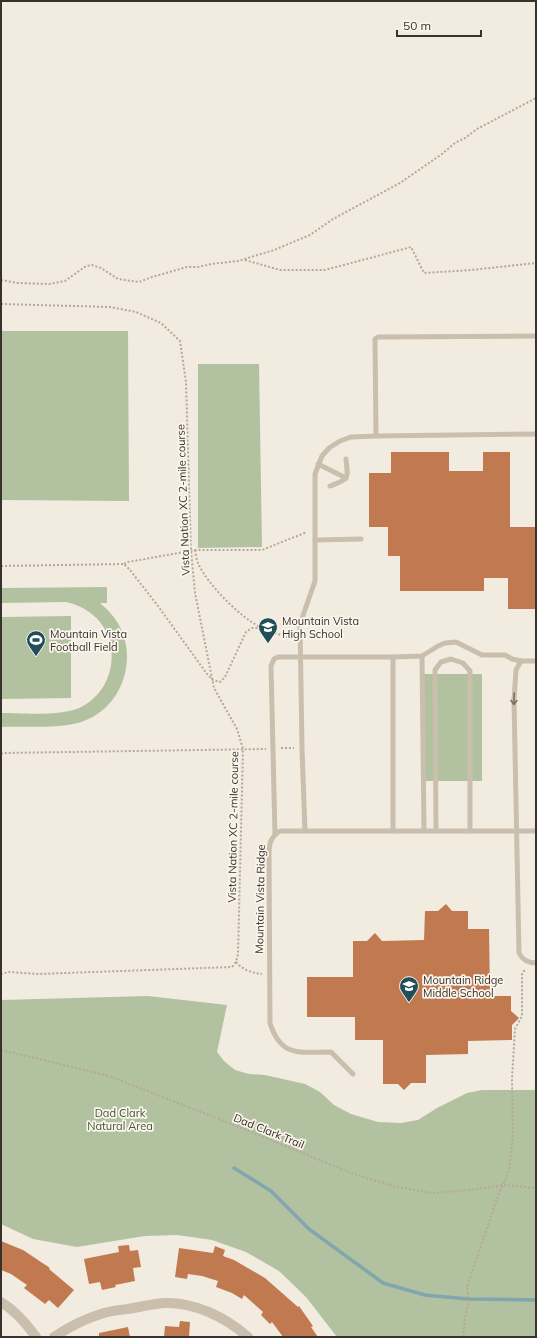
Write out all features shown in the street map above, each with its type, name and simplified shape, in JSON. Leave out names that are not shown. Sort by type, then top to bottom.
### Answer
[{"type":"street","points":[[1,1302],[18,1315],[36,1337]]},
{"type":"street","points":[[54,1337],[66,1329],[102,1314],[165,1303],[199,1308],[222,1318],[248,1337]]},
{"type":"lane","points":[[376,436],[374,344],[378,337],[536,336]]},
{"type":"lane","points":[[305,831],[299,641],[300,624],[315,581],[315,474],[322,456],[329,448],[340,441],[351,437],[536,434]]},
{"type":"lane","points":[[330,486],[348,476],[346,459]]},
{"type":"lane","points":[[318,464],[346,478]]},
{"type":"lane","points":[[315,540],[361,539]]},
{"type":"lane","points":[[274,834],[271,666],[274,658],[422,656],[445,643],[456,642],[482,655],[505,655],[520,661],[536,661]]},
{"type":"lane","points":[[422,656],[424,831]]},
{"type":"lane","points":[[393,657],[393,831]]},
{"type":"lane","points":[[436,831],[435,670],[441,662],[451,659],[463,663],[470,671],[470,831]]},
{"type":"lane","points":[[520,661],[516,670],[514,700],[519,953],[522,958],[534,963]]},
{"type":"lane","name":"Mountain Vista Ridge","points":[[353,1074],[331,1052],[298,1052],[289,1050],[281,1045],[276,1039],[270,1023],[269,842],[274,834],[280,831],[536,831]]},
{"type":"path","points":[[1,280],[17,283],[49,284],[66,281],[86,266],[92,265],[101,268],[118,279],[139,282],[187,267],[198,267],[244,260],[274,250],[310,235],[333,219],[400,182],[477,129],[536,98]]},
{"type":"path","points":[[244,260],[280,270],[325,270],[411,247],[424,273],[536,263]]},
{"type":"path","name":"Vista Nation XC 2-mile course","points":[[1,304],[110,307],[129,310],[161,323],[180,341],[186,382],[190,551],[197,605],[214,688],[237,729],[243,749],[238,954],[236,962]]},
{"type":"path","points":[[1,566],[124,564],[195,550],[262,550],[304,532],[315,530]]},
{"type":"path","points":[[195,550],[198,562],[203,572],[218,591],[242,616],[261,628],[299,641]]},
{"type":"path","points":[[124,564],[138,580],[213,680],[220,682],[225,677],[246,632],[252,628],[261,628]]},
{"type":"path","points":[[2,754],[302,748]]},
{"type":"path","points":[[1,974],[9,972],[38,974],[232,967],[236,962],[252,973],[269,975]]},
{"type":"path","points":[[463,1337],[468,1301],[467,1287],[473,1266],[509,1171],[512,1157],[512,1079],[515,1029],[522,1016],[522,973],[534,963]]},
{"type":"path","name":"Dad Clark Trail","points":[[1,1050],[110,1076],[214,1116],[354,1174],[392,1186],[431,1193],[471,1190],[503,1185],[536,1188]]},
{"type":"green space","points":[[1,331],[128,331],[129,501],[1,500]]},
{"type":"green space","points":[[198,364],[259,364],[262,547],[198,548]]},
{"type":"green space","points":[[107,587],[107,603],[100,603],[116,620],[120,627],[125,641],[127,655],[126,670],[122,684],[115,696],[106,707],[95,716],[81,722],[63,726],[1,727],[1,713],[55,713],[65,712],[83,706],[93,699],[101,690],[111,668],[112,656],[107,632],[93,615],[84,609],[66,602],[1,603],[1,588]]},
{"type":"green space","name":"Mountain Vista Football Field","points":[[71,616],[71,698],[1,699],[1,617]]},
{"type":"green space","points":[[423,674],[482,674],[482,781],[423,781]]},
{"type":"green space","name":"Dad Clark Natural Area","points":[[148,996],[227,1005],[217,1052],[224,1061],[235,1070],[305,1084],[320,1092],[334,1105],[351,1114],[378,1122],[401,1123],[418,1120],[437,1108],[467,1093],[482,1090],[536,1090],[536,1337],[337,1337],[306,1297],[279,1271],[246,1252],[212,1240],[177,1235],[145,1236],[77,1247],[33,1239],[1,1224],[1,1000]]},
{"type":"building","points":[[391,452],[449,452],[449,471],[483,471],[483,452],[510,452],[510,527],[536,527],[536,609],[508,609],[508,578],[484,578],[484,591],[400,591],[400,556],[388,556],[388,527],[369,527],[369,473],[391,473]]},
{"type":"building","name":"Mountain Ridge Middle School","points":[[446,904],[452,911],[468,911],[468,929],[489,929],[490,996],[511,996],[511,1011],[519,1018],[512,1025],[512,1040],[468,1041],[468,1054],[426,1055],[426,1083],[411,1083],[404,1090],[398,1084],[383,1084],[383,1040],[355,1040],[355,1017],[307,1017],[307,977],[353,977],[353,941],[367,941],[375,933],[382,941],[424,940],[425,911],[438,911]]},
{"type":"building","points":[[1,1241],[23,1250],[50,1268],[49,1269],[74,1290],[58,1308],[49,1300],[45,1304],[24,1288],[27,1285],[11,1274],[1,1270]]},
{"type":"building","points":[[129,1245],[130,1251],[138,1250],[141,1267],[133,1268],[135,1281],[115,1285],[116,1287],[102,1290],[100,1282],[89,1284],[84,1259],[119,1252],[118,1246]]},
{"type":"building","points":[[215,1246],[225,1250],[223,1256],[234,1260],[265,1278],[298,1307],[299,1306],[313,1326],[311,1327],[318,1337],[283,1337],[272,1322],[270,1324],[261,1315],[263,1312],[244,1295],[242,1299],[232,1293],[216,1287],[218,1281],[202,1276],[188,1274],[187,1279],[175,1277],[179,1248],[213,1253]]},
{"type":"building","points":[[180,1321],[190,1322],[189,1337],[164,1337],[165,1326],[179,1327]]},
{"type":"building","points":[[128,1327],[130,1337],[99,1337],[99,1333]]},
{"type":"waterway","points":[[234,1168],[271,1191],[309,1229],[383,1283],[425,1295],[468,1299],[536,1300]]},
{"type":"place","name":"Mountain Vista High School","points":[[268,644]]},
{"type":"place","name":"Mountain Vista Football Field","points":[[36,657]]},
{"type":"place","name":"Mountain Ridge Middle School","points":[[409,1003]]}]
